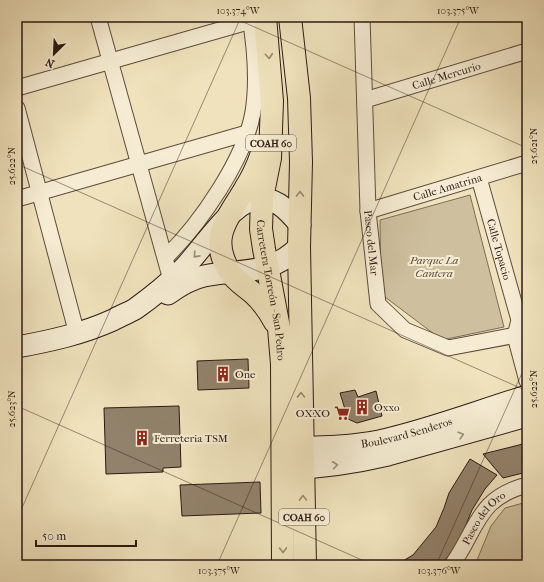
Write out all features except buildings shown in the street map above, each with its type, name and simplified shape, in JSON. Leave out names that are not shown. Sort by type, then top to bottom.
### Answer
[{"type":"main road","name":"Carretera Torreón - San Pedro","points":[[283,565],[292,458],[301,162],[298,98],[290,17]]},
{"type":"main road","name":"Carretera Torreón - San Pedro","points":[[256,18],[272,94],[270,158],[262,198],[261,229],[279,328],[292,458],[305,565]]},
{"type":"main road","points":[[271,130],[250,181],[222,227],[220,246],[222,256],[230,273],[239,283],[261,301],[279,328]]},
{"type":"main road","points":[[134,309],[171,280],[199,251],[229,215],[242,204],[251,200],[262,198],[272,200],[283,206],[300,224]]},
{"type":"main road","points":[[17,347],[46,342],[77,334],[134,309],[152,303],[190,281],[216,274],[268,267],[282,261],[299,247]]},
{"type":"main road","name":"Boulevard Senderos","points":[[292,458],[337,446],[378,441],[426,428],[527,396]]},
{"type":"main road","name":"Boulevard Senderos","points":[[292,458],[342,464],[388,455],[527,416]]},
{"type":"street","points":[[98,17],[109,62],[166,257],[171,280]]},
{"type":"street","name":"Paseo del Mar","points":[[362,17],[368,211],[378,304],[405,330],[448,348],[522,329]]},
{"type":"street","points":[[17,88],[256,18],[255,90],[253,113],[247,133],[237,158],[199,220],[181,242],[166,257]]},
{"type":"street","name":"Calle Mercurio","points":[[365,100],[527,51]]},
{"type":"street","points":[[17,108],[77,334]]},
{"type":"street","points":[[17,199],[247,133]]},
{"type":"street","name":"Calle Amatrina","points":[[368,211],[527,163]]},
{"type":"street","name":"Calle Topacio","points":[[480,178],[522,329],[527,381]]},
{"type":"street","name":"Paseo del Oro","points":[[452,565],[466,543],[476,522],[488,506],[513,488],[527,485]]},
{"type":"green space","name":"Parque La Cantera","points":[[470,195],[504,327],[442,340],[381,294],[380,220]]},
{"type":"green space","points":[[527,502],[527,565],[475,565],[491,526],[505,508]]},
{"type":"place","name":"One","points":[[223,374]]},
{"type":"place","name":"Oxxo","points":[[362,407]]},
{"type":"place","name":"OXXO","points":[[342,413]]},
{"type":"place","name":"Ferreteria TSM","points":[[142,438]]}]
